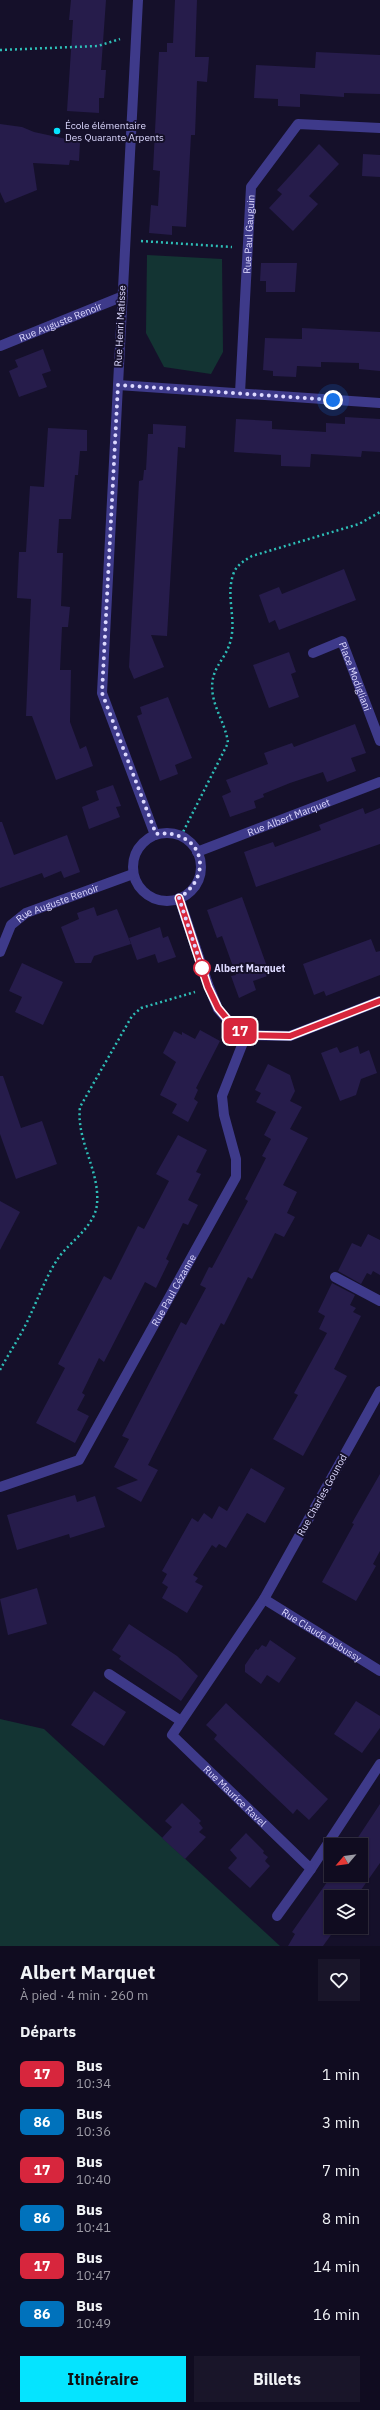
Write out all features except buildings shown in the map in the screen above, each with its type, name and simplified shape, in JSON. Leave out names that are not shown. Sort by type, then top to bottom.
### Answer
[{"type":"street","name":"Rue Henri Matisse","points":[[138,0],[124,240],[102,693],[156,834]]},
{"type":"street","name":"Rue Paul Gauguin","points":[[240,393],[251,187],[298,124],[380,128]]},
{"type":"street","name":"Rue Auguste Renoir","points":[[0,346],[122,298]]},
{"type":"street","points":[[118,385],[380,403]]},
{"type":"street","name":"Place Modigliani","points":[[313,653],[342,642],[380,741]]},
{"type":"street","name":"Rue Albert Marquet","points":[[197,852],[380,782]]},
{"type":"street","points":[[169,833],[181,836],[191,842],[197,852],[201,865],[199,879],[191,891],[179,898],[165,901],[151,897],[140,887],[134,874],[133,862],[137,850],[145,841],[156,834],[169,833]]},
{"type":"street","name":"Rue Auguste Renoir","points":[[0,952],[11,925],[26,913],[134,874]]},
{"type":"street","points":[[179,898],[208,987],[218,1008],[233,1026],[246,1035],[290,1036],[380,1001]]},
{"type":"street","name":"Rue Paul Cézanne","points":[[0,1487],[79,1460],[236,1177],[236,1159],[224,1114],[222,1096],[246,1035]]},
{"type":"street","points":[[335,1277],[380,1301]]},
{"type":"street","name":"Rue Charles Gounod","points":[[264,1599],[380,1391]]},
{"type":"street","name":"Rue Claude Debussy","points":[[264,1599],[380,1671]]},
{"type":"street","name":"Rue Maurice Ravel","points":[[264,1599],[172,1735],[311,1869]]},
{"type":"street","points":[[109,1674],[181,1721]]},
{"type":"street","points":[[277,1916],[311,1869],[380,1764]]},
{"type":"path","points":[[0,50],[98,46],[136,34]]},
{"type":"path","points":[[124,240],[247,248]]},
{"type":"path","points":[[181,836],[228,743],[227,733],[213,696],[213,673],[231,641],[233,628],[231,590],[233,574],[240,563],[252,556],[359,524],[380,512]]},
{"type":"path","points":[[0,1370],[28,1321],[53,1266],[71,1242],[89,1225],[97,1206],[96,1184],[78,1121],[80,1107],[86,1094],[127,1025],[141,1008],[208,987]]},
{"type":"green space","points":[[147,255],[222,259],[223,352],[211,374],[164,367],[146,333]]},
{"type":"green space","points":[[0,1719],[44,1729],[280,1946],[0,1946]]},
{"type":"bus line","name":"17","points":[[179,898],[208,987],[218,1008],[233,1026],[246,1035],[290,1036],[380,1001]]},
{"type":"place","name":"École élémentaire Des Quarante Arpents","points":[[57,131]]},
{"type":"place","name":"Albert Marquet","points":[[202,968]]},
{"type":"route","points":[[202,968],[204,974],[179,898],[191,891],[199,879],[201,865],[197,852],[191,842],[181,836],[169,833],[156,834],[102,693],[118,385],[333,400]]}]
